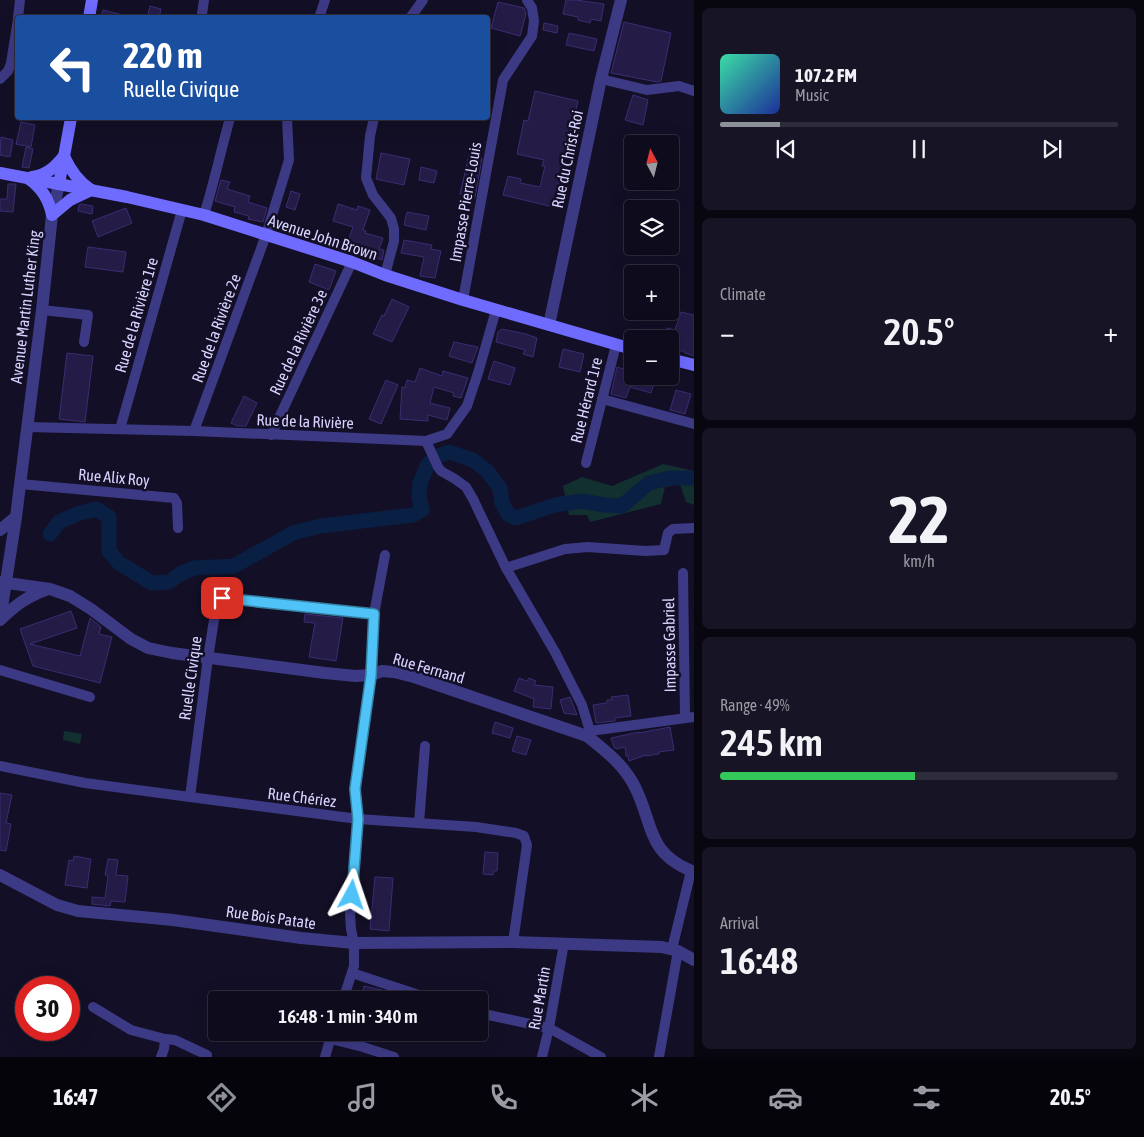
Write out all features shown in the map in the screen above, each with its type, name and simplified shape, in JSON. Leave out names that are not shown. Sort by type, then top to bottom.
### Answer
[{"type":"main road","points":[[90,15],[92,0]]},
{"type":"main road","name":"Avenue Martin Luther King","points":[[59,184],[70,120]]},
{"type":"main road","points":[[26,178],[48,172],[64,156],[74,175],[91,190]]},
{"type":"main road","name":"Avenue John Brown","points":[[0,173],[127,197],[204,215],[463,300],[624,347]]},
{"type":"main road","points":[[26,178],[36,184],[44,193],[50,203],[52,215]]},
{"type":"main road","points":[[52,215],[70,200],[91,190]]},
{"type":"main road","points":[[679,361],[694,365]]},
{"type":"street","points":[[18,15],[20,0]]},
{"type":"street","points":[[202,14],[204,0]]},
{"type":"street","points":[[319,15],[325,0]]},
{"type":"street","points":[[412,15],[423,0]]},
{"type":"street","name":"Impasse Pierre-Louis","points":[[463,300],[502,80],[532,36],[534,21],[532,8],[527,0]]},
{"type":"street","name":"Rue du Christ-Roi","points":[[549,325],[601,79],[621,0]]},
{"type":"street","points":[[0,79],[8,71],[15,34]]},
{"type":"street","points":[[601,79],[647,90],[679,86],[694,91]]},
{"type":"street","points":[[204,215],[229,120]]},
{"type":"street","name":"Rue de la Rivière 2e","points":[[194,431],[266,236],[289,160],[287,120]]},
{"type":"street","points":[[374,120],[366,178],[373,194],[390,218],[394,229],[394,241],[385,275]]},
{"type":"street","name":"Avenue Martin Luther King","points":[[0,620],[3,582],[16,516],[52,215],[59,184]]},
{"type":"street","name":"Rue de la Rivière 1re","points":[[120,429],[182,210]]},
{"type":"street","name":"Rue de la Rivière 3e","points":[[271,435],[352,262]]},
{"type":"street","points":[[42,310],[88,315],[84,342]]},
{"type":"street","name":"Rue de la Rivière","points":[[27,426],[426,441],[447,434],[467,406],[496,310]]},
{"type":"street","name":"Rue Hérard 1re","points":[[586,463],[616,345]]},
{"type":"street","points":[[602,399],[694,424]]},
{"type":"street","points":[[426,441],[432,457],[441,471],[466,487],[473,499],[491,540],[555,652],[582,705],[589,733],[690,717]]},
{"type":"street","name":"Rue Alix Roy","points":[[20,484],[174,498],[177,503],[178,528]]},
{"type":"street","points":[[0,530],[16,516]]},
{"type":"street","points":[[506,568],[565,549],[588,547],[645,551],[664,550],[668,533],[673,530],[694,528]]},
{"type":"street","points":[[346,991],[354,966],[354,943],[350,914],[358,819],[355,789],[371,676],[374,614],[385,555]]},
{"type":"street","name":"Impasse Gabriel","points":[[683,573],[690,717]]},
{"type":"street","name":"Rue Fernand","points":[[3,582],[50,589],[70,596],[91,609],[131,640],[148,648],[172,653],[325,673],[371,676],[382,671],[394,672],[589,733],[617,761],[632,783],[652,835],[660,849],[672,860],[692,872]]},
{"type":"street","points":[[0,620],[15,606],[31,596],[50,589]]},
{"type":"street","name":"Ruelle Civique","points":[[190,797],[217,601],[222,598],[374,614]]},
{"type":"street","points":[[0,670],[90,698]]},
{"type":"street","points":[[419,823],[425,746]]},
{"type":"street","name":"Rue Chériez","points":[[0,766],[85,783],[358,819],[476,827],[516,833],[524,836],[527,845],[513,942]]},
{"type":"street","points":[[659,1057],[675,950],[692,872]]},
{"type":"street","name":"Rue Bois Patate","points":[[0,875],[57,904],[78,911],[173,920],[301,938],[354,943],[513,942],[654,946],[675,950],[694,960]]},
{"type":"street","name":"Rue Martin","points":[[542,1057],[550,1028],[564,943]]},
{"type":"street","points":[[352,973],[407,991]]},
{"type":"street","points":[[93,1007],[131,1030],[175,1040],[207,1055]]},
{"type":"street","points":[[488,1015],[550,1028],[601,1057]]},
{"type":"street","points":[[161,1057],[165,1039]]},
{"type":"street","points":[[325,1057],[330,1041]]},
{"type":"street","points":[[346,1041],[394,1057]]},
{"type":"green space","points":[[663,464],[694,471],[694,505],[686,502],[680,484],[665,487],[661,504],[590,522],[587,515],[569,515],[563,486],[582,477],[612,486]]},
{"type":"green space","points":[[64,731],[82,734],[80,744],[63,740]]},
{"type":"building","points":[[566,0],[604,4],[601,21],[591,19],[590,23],[578,20],[578,17],[563,14]]},
{"type":"building","points":[[498,2],[524,8],[526,14],[520,36],[491,28]]},
{"type":"building","points":[[150,6],[161,9],[160,15],[148,15]]},
{"type":"building","points":[[103,10],[123,15],[102,15]]},
{"type":"building","points":[[624,22],[671,33],[661,81],[657,82],[611,73]]},
{"type":"building","points":[[544,23],[558,26],[557,33],[543,30]]},
{"type":"building","points":[[569,33],[597,39],[594,51],[566,45]]},
{"type":"building","points":[[535,91],[578,101],[553,207],[503,195],[508,176],[521,179],[520,183],[540,187],[545,166],[542,166],[544,160],[517,154],[524,120],[528,121]]},
{"type":"building","points":[[633,95],[648,100],[643,125],[625,120]]},
{"type":"building","points":[[21,122],[35,125],[31,147],[16,144]]},
{"type":"building","points":[[1,137],[13,140],[10,157],[0,155]]},
{"type":"building","points":[[26,147],[33,149],[29,168],[22,167]]},
{"type":"building","points":[[381,153],[410,159],[404,185],[376,179]]},
{"type":"building","points":[[469,155],[482,158],[475,197],[460,194]]},
{"type":"building","points":[[421,167],[437,171],[434,183],[419,180]]},
{"type":"building","points":[[221,180],[230,182],[227,189],[250,196],[248,202],[267,208],[263,222],[248,219],[249,216],[234,212],[235,207],[215,201]]},
{"type":"building","points":[[8,184],[16,184],[13,212],[0,211],[0,199],[7,199]]},
{"type":"building","points":[[291,191],[300,194],[295,210],[286,207]]},
{"type":"building","points":[[81,204],[93,206],[92,214],[78,211]]},
{"type":"building","points":[[338,204],[357,210],[358,206],[370,210],[363,230],[366,231],[365,233],[383,238],[379,249],[384,250],[382,260],[346,248],[353,227],[333,221]]},
{"type":"building","points":[[126,208],[132,223],[98,237],[92,221]]},
{"type":"building","points":[[407,212],[429,216],[426,230],[404,225]]},
{"type":"building","points":[[404,240],[432,245],[431,249],[441,251],[435,278],[420,276],[424,257],[401,253]]},
{"type":"building","points":[[88,247],[126,252],[123,272],[85,267]]},
{"type":"building","points":[[315,264],[336,271],[329,290],[309,282]]},
{"type":"building","points":[[392,299],[409,307],[392,342],[373,334]]},
{"type":"building","points":[[681,312],[694,315],[694,356],[684,351],[679,351],[679,330],[675,330]]},
{"type":"building","points":[[502,329],[537,338],[533,357],[523,354],[525,350],[496,342],[498,332]]},
{"type":"building","points":[[454,342],[478,347],[472,363],[449,356]]},
{"type":"building","points":[[563,349],[584,354],[580,372],[559,367]]},
{"type":"building","points":[[67,353],[93,356],[85,422],[59,419]]},
{"type":"building","points":[[494,361],[515,368],[510,385],[488,379]]},
{"type":"building","points":[[617,367],[624,369],[624,385],[653,385],[651,393],[630,387],[626,398],[611,394]]},
{"type":"building","points":[[420,368],[442,376],[443,371],[468,378],[461,398],[453,396],[454,393],[434,387],[430,403],[450,408],[447,420],[428,415],[428,421],[400,419],[402,387],[405,388],[407,380],[415,382]]},
{"type":"building","points":[[386,380],[398,385],[381,424],[369,419]]},
{"type":"building","points":[[676,390],[691,394],[685,414],[670,410]]},
{"type":"building","points":[[244,396],[257,403],[246,426],[237,426],[231,423]]},
{"type":"building","points":[[71,611],[77,628],[30,644],[80,656],[90,618],[101,627],[99,634],[112,637],[100,683],[33,666],[20,629]]},
{"type":"building","points":[[305,614],[343,618],[336,661],[309,657],[315,623],[304,622]]},
{"type":"building","points":[[519,678],[527,681],[529,678],[536,681],[534,685],[553,687],[551,709],[533,707],[534,699],[514,691]]},
{"type":"building","points":[[628,695],[631,716],[615,718],[615,721],[596,723],[593,705],[607,703],[607,700],[612,700],[611,697]]},
{"type":"building","points":[[570,697],[577,715],[564,713],[560,700]]},
{"type":"building","points":[[495,722],[513,728],[510,738],[492,733]]},
{"type":"building","points":[[670,727],[674,750],[646,755],[629,761],[628,756],[626,756],[625,747],[616,749],[611,738],[639,732]]},
{"type":"building","points":[[517,736],[531,740],[526,755],[512,751]]},
{"type":"building","points":[[0,793],[12,795],[6,823],[11,824],[6,851],[0,850]]},
{"type":"building","points":[[485,852],[498,853],[497,871],[494,871],[493,875],[483,874]]},
{"type":"building","points":[[74,856],[91,859],[87,888],[65,885],[69,860],[73,861]]},
{"type":"building","points":[[108,859],[118,860],[116,875],[128,876],[125,902],[111,901],[110,906],[92,904],[92,897],[105,898],[108,876],[105,875]]},
{"type":"building","points":[[375,877],[393,878],[389,931],[370,929]]},
{"type":"building","points":[[364,986],[382,990],[382,991],[363,991]]},
{"type":"waterway","points":[[50,534],[59,522],[77,514],[96,509],[109,517],[109,551],[119,563],[152,583],[169,582],[180,574],[194,568],[234,566],[293,533],[320,526],[413,515],[422,510],[419,497],[420,483],[428,464],[440,455],[449,452],[473,460],[488,472],[500,488],[502,503],[508,514],[516,518],[555,505],[582,501],[622,506],[649,483],[669,478],[694,478]]},
{"type":"route","points":[[222,598],[374,614],[371,676],[355,789],[358,819],[352,895]]}]
